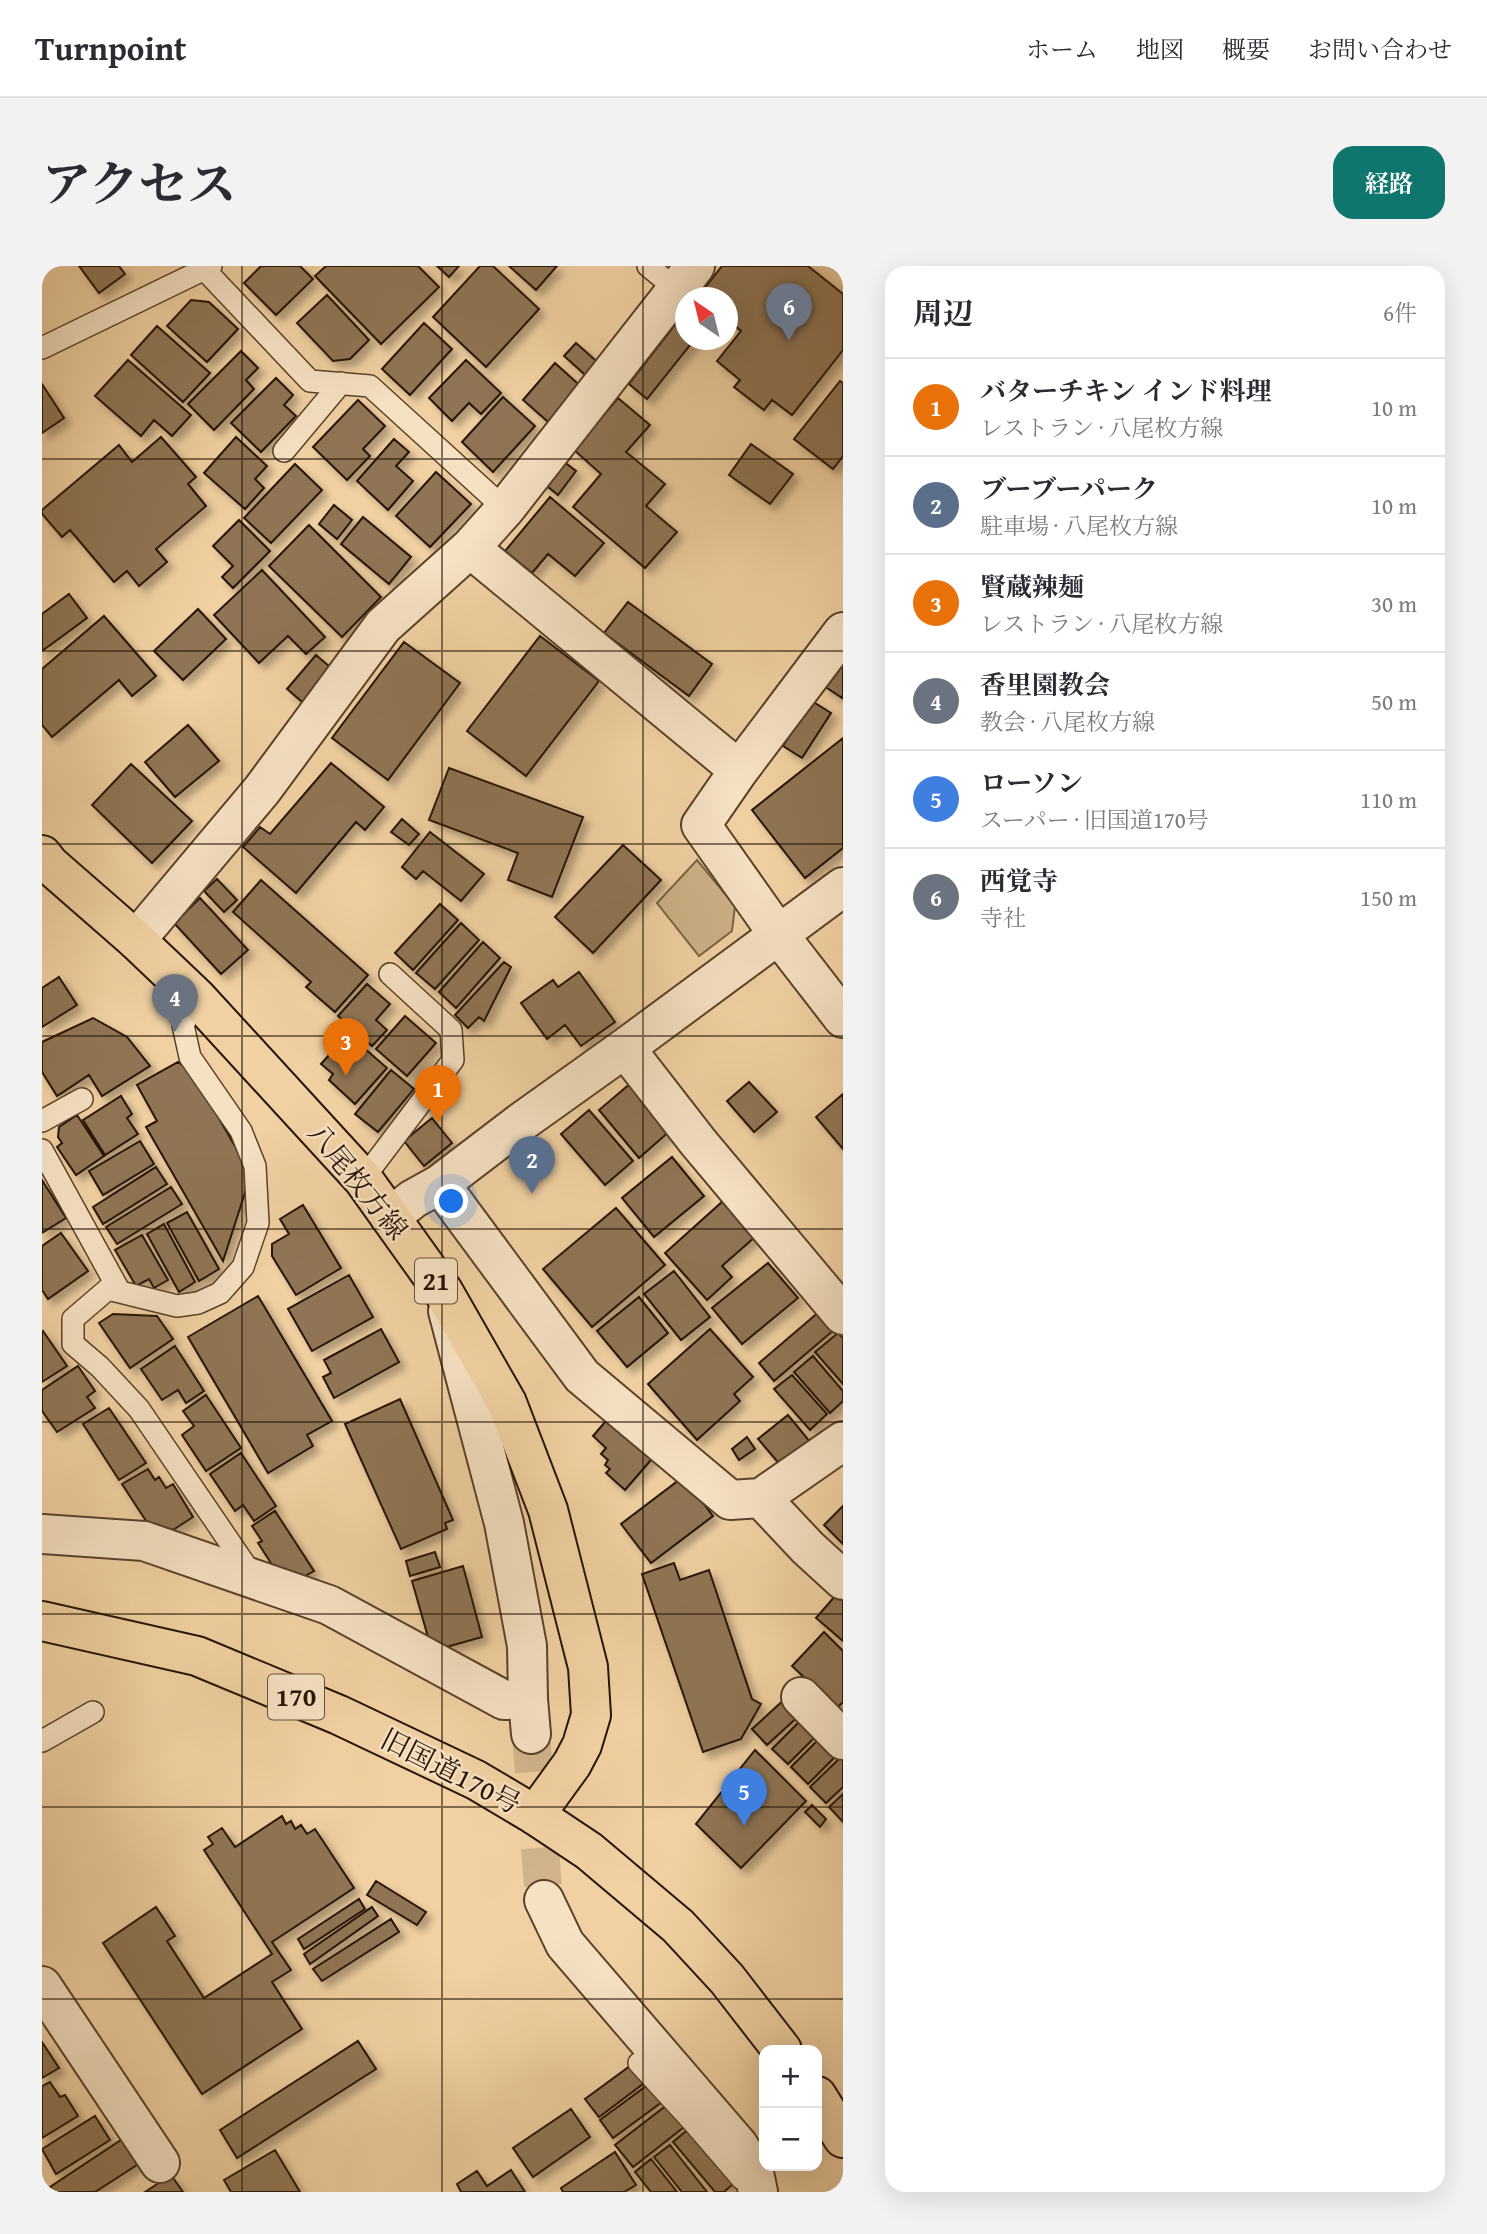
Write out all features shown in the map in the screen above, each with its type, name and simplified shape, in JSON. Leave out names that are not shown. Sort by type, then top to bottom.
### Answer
[{"type":"main road","name":"八尾枚方線","points":[[42,855],[197,998],[363,1179],[443,1291],[507,1403],[544,1498],[588,1667],[591,1715],[582,1745],[572,1764],[535,1815]]},
{"type":"main road","name":"旧国道170号","points":[[42,1621],[197,1656],[339,1715],[475,1780],[589,1851],[678,1926],[727,1979],[778,2045]]},
{"type":"main road","points":[[822,2104],[843,2138]]},
{"type":"street","points":[[136,940],[262,790],[383,626],[470,548],[505,509],[673,274]]},
{"type":"street","points":[[470,548],[739,770]]},
{"type":"street","points":[[843,632],[701,825],[778,934],[843,1018]]},
{"type":"street","points":[[390,1217],[413,1199],[526,1131],[625,1048],[843,887]]},
{"type":"street","points":[[625,1048],[716,1163],[843,1315]]},
{"type":"street","points":[[440,1184],[582,1376],[730,1500],[761,1498],[843,1441]]},
{"type":"street","points":[[42,1534],[144,1541],[329,1605],[529,1716],[527,1646],[504,1523],[443,1291]]},
{"type":"street","points":[[761,1498],[808,1548],[843,1580]]},
{"type":"street","points":[[801,1697],[843,1740]]},
{"type":"street","points":[[544,1900],[565,1944],[738,2145],[753,2168],[758,2192]]},
{"type":"street","points":[[42,1986],[160,2163]]},
{"type":"lane","points":[[42,348],[207,268],[310,381],[370,386],[505,509]]},
{"type":"lane","points":[[284,451],[341,383]]},
{"type":"lane","points":[[363,1179],[453,1060],[451,1030],[390,974]]},
{"type":"lane","points":[[197,998],[183,1025],[190,1057],[241,1131],[255,1166],[258,1223],[243,1268],[220,1293],[198,1303],[177,1306],[108,1289],[72,1319],[73,1344],[100,1367],[139,1409],[256,1580]]},
{"type":"lane","points":[[42,1121],[82,1099]]},
{"type":"lane","points":[[42,1150],[120,1292]]},
{"type":"lane","points":[[42,1741],[93,1712]]},
{"type":"lane","points":[[639,2063],[753,2192]]},
{"type":"shaded area","points":[[697,860],[735,906],[732,931],[699,956],[657,903]]},
{"type":"building","points":[[79,266],[119,266],[125,274],[99,293]]},
{"type":"building","points":[[261,266],[300,266],[313,279],[276,315],[244,283]]},
{"type":"building","points":[[326,266],[418,266],[439,287],[381,344],[315,276]]},
{"type":"building","points":[[437,266],[459,266],[449,277]]},
{"type":"building","points":[[480,266],[493,266],[539,309],[486,367],[433,317]]},
{"type":"building","points":[[509,266],[557,266],[536,290]]},
{"type":"building","points":[[722,266],[808,266],[843,294],[843,350],[792,415],[772,400],[764,410],[734,387],[740,380],[717,361],[726,350],[738,350],[738,335],[741,331],[738,328],[738,287],[706,287]]},
{"type":"building","points":[[327,295],[369,340],[350,359],[333,361],[297,323]]},
{"type":"building","points":[[191,300],[209,302],[238,329],[207,362],[167,326]]},
{"type":"building","points":[[424,323],[452,349],[410,395],[382,369]]},
{"type":"building","points":[[675,325],[675,350],[686,350],[647,399],[629,384]]},
{"type":"building","points":[[157,326],[210,373],[183,402],[131,355]]},
{"type":"building","points":[[576,343],[603,367],[591,380],[564,356]]},
{"type":"building","points":[[241,351],[258,368],[246,380],[254,389],[214,430],[188,404]]},
{"type":"building","points":[[128,360],[191,415],[172,436],[154,420],[141,436],[95,396]]},
{"type":"building","points":[[466,360],[501,393],[481,414],[469,403],[452,421],[429,398]]},
{"type":"building","points":[[555,363],[586,391],[554,427],[523,400]]},
{"type":"building","points":[[276,378],[293,395],[284,405],[296,416],[261,452],[231,423]]},
{"type":"building","points":[[840,381],[843,383],[843,456],[833,469],[794,439]]},
{"type":"building","points":[[42,384],[64,418],[42,433]]},
{"type":"building","points":[[503,397],[535,426],[493,472],[462,442]]},
{"type":"building","points":[[618,398],[650,425],[626,452],[665,484],[646,506],[677,532],[645,568],[573,507],[601,474],[574,450]]},
{"type":"building","points":[[358,400],[385,426],[363,449],[370,456],[347,480],[313,447]]},
{"type":"building","points":[[161,437],[196,477],[188,484],[206,506],[156,549],[167,562],[139,586],[127,571],[114,582],[70,530],[62,537],[42,514],[42,510],[119,445],[132,462]]},
{"type":"building","points":[[236,437],[267,466],[255,479],[264,488],[245,509],[204,473]]},
{"type":"building","points":[[394,439],[409,452],[396,466],[413,481],[388,510],[357,481]]},
{"type":"building","points":[[751,444],[793,474],[770,504],[729,475]]},
{"type":"building","points":[[555,455],[576,471],[558,495],[537,478]]},
{"type":"building","points":[[295,464],[322,490],[271,543],[244,518]]},
{"type":"building","points":[[436,472],[471,504],[430,547],[396,516]]},
{"type":"building","points":[[550,497],[604,543],[575,576],[548,554],[532,573],[505,551]]},
{"type":"building","points":[[334,505],[352,520],[337,539],[319,524]]},
{"type":"building","points":[[363,517],[411,557],[389,584],[341,544]]},
{"type":"building","points":[[239,520],[270,551],[233,588],[222,577],[233,566],[213,546]]},
{"type":"building","points":[[309,525],[381,597],[342,637],[269,566]]},
{"type":"building","points":[[262,570],[325,637],[306,654],[288,636],[259,663],[214,615]]},
{"type":"building","points":[[69,594],[87,618],[42,651],[42,614]]},
{"type":"building","points":[[628,602],[712,664],[689,696],[604,633]]},
{"type":"building","points":[[198,609],[226,639],[183,680],[154,651]]},
{"type":"building","points":[[104,616],[156,676],[132,696],[119,680],[52,737],[42,725],[42,669]]},
{"type":"building","points":[[540,636],[599,681],[526,776],[467,731]]},
{"type":"building","points":[[404,642],[460,683],[388,780],[332,738]]},
{"type":"building","points":[[316,655],[337,673],[308,707],[287,689]]},
{"type":"building","points":[[843,656],[843,695],[842,698],[824,686]]},
{"type":"building","points":[[812,701],[831,713],[802,758],[783,746]]},
{"type":"building","points":[[188,725],[219,761],[175,797],[145,762]]},
{"type":"building","points":[[843,738],[843,848],[805,878],[752,810]]},
{"type":"building","points":[[331,763],[384,807],[365,830],[356,822],[296,893],[243,847],[260,827],[270,834]]},
{"type":"building","points":[[131,764],[192,821],[152,863],[92,805]]},
{"type":"building","points":[[449,768],[583,817],[552,897],[508,880],[518,853],[429,820]]},
{"type":"building","points":[[402,819],[419,834],[409,845],[391,832]]},
{"type":"building","points":[[430,832],[484,874],[461,901],[423,871],[416,879],[402,867]]},
{"type":"building","points":[[623,845],[661,880],[593,953],[555,917]]},
{"type":"building","points":[[217,879],[237,900],[224,912],[204,891]]},
{"type":"building","points":[[261,880],[368,975],[335,1012],[306,987],[311,982],[233,912]]},
{"type":"building","points":[[200,898],[248,950],[221,974],[174,923]]},
{"type":"building","points":[[440,904],[458,920],[413,970],[395,953]]},
{"type":"building","points":[[461,923],[479,940],[435,989],[416,973]]},
{"type":"building","points":[[483,942],[500,958],[456,1008],[439,992]]},
{"type":"building","points":[[504,962],[511,967],[484,1021],[479,1017],[468,1028],[455,1015]]},
{"type":"building","points":[[579,972],[615,1022],[581,1046],[565,1025],[547,1039],[521,1003],[553,980],[558,987]]},
{"type":"building","points":[[59,977],[77,1005],[42,1027],[42,988]]},
{"type":"building","points":[[367,984],[390,1004],[376,1020],[387,1030],[372,1046],[338,1016]]},
{"type":"building","points":[[405,1016],[436,1043],[407,1076],[376,1049]]},
{"type":"building","points":[[93,1018],[127,1037],[150,1066],[102,1096],[89,1075],[57,1096],[42,1072],[42,1042]]},
{"type":"building","points":[[348,1034],[387,1068],[355,1104],[329,1080],[333,1074],[321,1064]]},
{"type":"building","points":[[178,1062],[193,1073],[251,1174],[223,1261],[146,1127],[157,1121],[137,1085]]},
{"type":"building","points":[[391,1070],[414,1089],[378,1132],[355,1114]]},
{"type":"building","points":[[749,1082],[777,1112],[754,1132],[727,1101]]},
{"type":"building","points":[[631,1083],[671,1130],[639,1158],[599,1110]]},
{"type":"building","points":[[843,1094],[843,1149],[816,1117]]},
{"type":"building","points":[[121,1096],[132,1114],[127,1118],[138,1134],[105,1155],[83,1120]]},
{"type":"building","points":[[589,1110],[633,1161],[605,1185],[561,1134]]},
{"type":"building","points":[[77,1115],[104,1156],[76,1175],[57,1147],[62,1143],[58,1137],[59,1127]]},
{"type":"building","points":[[432,1118],[452,1143],[424,1166],[404,1141]]},
{"type":"building","points":[[140,1141],[154,1164],[103,1195],[89,1171]]},
{"type":"building","points":[[672,1157],[704,1196],[654,1237],[622,1198]]},
{"type":"building","points":[[156,1167],[167,1184],[103,1224],[93,1207]]},
{"type":"building","points":[[42,1180],[66,1218],[42,1233]]},
{"type":"building","points":[[171,1187],[182,1204],[117,1244],[106,1227]]},
{"type":"building","points":[[723,1201],[755,1237],[722,1266],[732,1277],[707,1300],[665,1253]]},
{"type":"building","points":[[303,1205],[341,1268],[296,1295],[272,1256],[272,1244],[289,1234],[280,1219]]},
{"type":"building","points":[[616,1208],[665,1265],[592,1327],[543,1269]]},
{"type":"building","points":[[187,1212],[219,1269],[199,1281],[167,1223]]},
{"type":"building","points":[[164,1224],[195,1282],[179,1292],[147,1234]]},
{"type":"building","points":[[61,1233],[88,1271],[48,1299],[42,1290],[42,1246]]},
{"type":"building","points":[[142,1235],[168,1280],[154,1288],[149,1279],[136,1286],[115,1250]]},
{"type":"building","points":[[768,1263],[798,1298],[742,1344],[712,1308]]},
{"type":"building","points":[[674,1271],[710,1317],[681,1340],[644,1294]]},
{"type":"building","points":[[349,1275],[373,1317],[312,1351],[288,1309]]},
{"type":"building","points":[[258,1296],[332,1421],[307,1435],[313,1446],[268,1473],[188,1337]]},
{"type":"building","points":[[639,1297],[668,1333],[627,1367],[597,1331]]},
{"type":"building","points":[[820,1311],[835,1329],[774,1381],[759,1363]]},
{"type":"building","points":[[113,1314],[157,1316],[173,1339],[130,1368],[99,1323]]},
{"type":"building","points":[[381,1329],[399,1362],[334,1398],[323,1377],[331,1373],[324,1360]]},
{"type":"building","points":[[710,1329],[753,1377],[734,1394],[740,1401],[697,1440],[648,1384]]},
{"type":"building","points":[[42,1332],[67,1366],[42,1382]]},
{"type":"building","points":[[838,1333],[843,1338],[843,1384],[815,1352]]},
{"type":"building","points":[[175,1346],[204,1391],[186,1403],[178,1390],[162,1400],[141,1369]]},
{"type":"building","points":[[813,1356],[843,1391],[843,1401],[830,1413],[794,1372]]},
{"type":"building","points":[[78,1366],[95,1391],[87,1397],[95,1408],[57,1432],[42,1411],[42,1390]]},
{"type":"building","points":[[792,1375],[827,1414],[810,1430],[774,1389]]},
{"type":"building","points":[[206,1395],[241,1448],[206,1471],[182,1435],[194,1426],[183,1411]]},
{"type":"building","points":[[400,1399],[453,1520],[445,1523],[447,1529],[401,1549],[345,1424]]},
{"type":"building","points":[[109,1408],[146,1463],[119,1480],[83,1424]]},
{"type":"building","points":[[611,1415],[657,1453],[625,1490],[606,1473],[610,1469],[605,1465],[608,1460],[601,1454],[606,1448],[593,1436]]},
{"type":"building","points":[[788,1415],[811,1443],[782,1467],[758,1439]]},
{"type":"building","points":[[747,1437],[755,1449],[739,1460],[732,1449]]},
{"type":"building","points":[[241,1453],[276,1506],[254,1521],[243,1505],[235,1511],[210,1474]]},
{"type":"building","points":[[148,1469],[155,1480],[159,1477],[166,1488],[173,1484],[193,1517],[173,1530],[146,1521],[122,1484]]},
{"type":"building","points":[[683,1477],[713,1516],[651,1563],[621,1524]]},
{"type":"building","points":[[843,1506],[843,1544],[824,1525]]},
{"type":"building","points":[[275,1511],[314,1571],[300,1579],[276,1571],[258,1543],[262,1541],[252,1526]]},
{"type":"building","points":[[435,1552],[440,1567],[410,1576],[406,1561]]},
{"type":"building","points":[[674,1563],[680,1580],[709,1570],[752,1699],[761,1704],[741,1739],[703,1752],[642,1574]]},
{"type":"building","points":[[463,1566],[482,1637],[432,1651],[412,1581]]},
{"type":"building","points":[[836,1595],[843,1601],[843,1641],[816,1618]]},
{"type":"building","points":[[824,1632],[843,1651],[843,1702],[837,1708],[792,1666]]},
{"type":"building","points":[[787,1697],[802,1713],[767,1745],[752,1729]]},
{"type":"building","points":[[805,1716],[821,1731],[788,1764],[772,1749]]},
{"type":"building","points":[[824,1734],[841,1751],[808,1784],[791,1767]]},
{"type":"building","points":[[755,1750],[806,1801],[741,1868],[696,1824]]},
{"type":"building","points":[[843,1755],[843,1787],[826,1803],[810,1787]]},
{"type":"building","points":[[843,1794],[843,1822],[829,1807]]},
{"type":"building","points":[[812,1805],[826,1819],[820,1827],[805,1812]]},
{"type":"building","points":[[282,1816],[286,1824],[291,1821],[295,1829],[301,1825],[307,1834],[315,1829],[354,1888],[272,1942],[291,1970],[272,1982],[302,2029],[202,2094],[103,1943],[156,1907],[175,1936],[167,1941],[204,1998],[272,1954],[204,1850],[213,1844],[208,1837],[222,1828],[235,1847]]},
{"type":"building","points":[[376,1881],[426,1912],[417,1925],[367,1895]]},
{"type":"building","points":[[359,1899],[365,1909],[304,1949],[298,1939]]},
{"type":"building","points":[[372,1907],[378,1916],[310,1964],[304,1954]]},
{"type":"building","points":[[391,1919],[399,1932],[322,1981],[313,1969]]},
{"type":"building","points":[[358,2041],[376,2069],[237,2158],[220,2130]]},
{"type":"building","points":[[42,2042],[59,2068],[42,2078]]},
{"type":"building","points":[[630,2066],[643,2084],[599,2117],[585,2099]]},
{"type":"building","points":[[50,2082],[60,2097],[65,2095],[78,2116],[42,2138],[42,2086]]},
{"type":"building","points":[[649,2084],[662,2102],[613,2138],[600,2120]]},
{"type":"building","points":[[667,2105],[684,2127],[633,2167],[615,2145]]},
{"type":"building","points":[[571,2109],[590,2137],[533,2177],[513,2148]]},
{"type":"building","points":[[95,2116],[110,2140],[56,2174],[42,2149]]},
{"type":"building","points":[[690,2128],[734,2183],[724,2192],[715,2192],[673,2142]]},
{"type":"building","points":[[124,2138],[140,2163],[95,2192],[54,2192],[50,2187]]},
{"type":"building","points":[[670,2145],[707,2192],[682,2192],[654,2157]]},
{"type":"building","points":[[275,2150],[300,2192],[231,2192],[224,2180]]},
{"type":"building","points":[[615,2152],[636,2185],[624,2192],[563,2192],[561,2188]]},
{"type":"building","points":[[651,2159],[677,2192],[651,2192],[635,2172]]},
{"type":"building","points":[[511,2170],[525,2192],[461,2192],[457,2184],[477,2171],[487,2186]]},
{"type":"building","points":[[171,2175],[183,2192],[145,2192]]},
{"type":"tunnel","points":[[531,1734],[544,1900]]},
{"type":"place","name":"西覚寺","points":[[789,341]]},
{"type":"place","name":"香里園教会","points":[[175,1032]]},
{"type":"place","name":"賢蔵辣麺","points":[[346,1076]]},
{"type":"place","name":"バターチキン インド料理","points":[[438,1123]]},
{"type":"place","name":"ブーブーパーク","points":[[532,1194]]},
{"type":"place","name":"ローソン","points":[[744,1826]]}]
